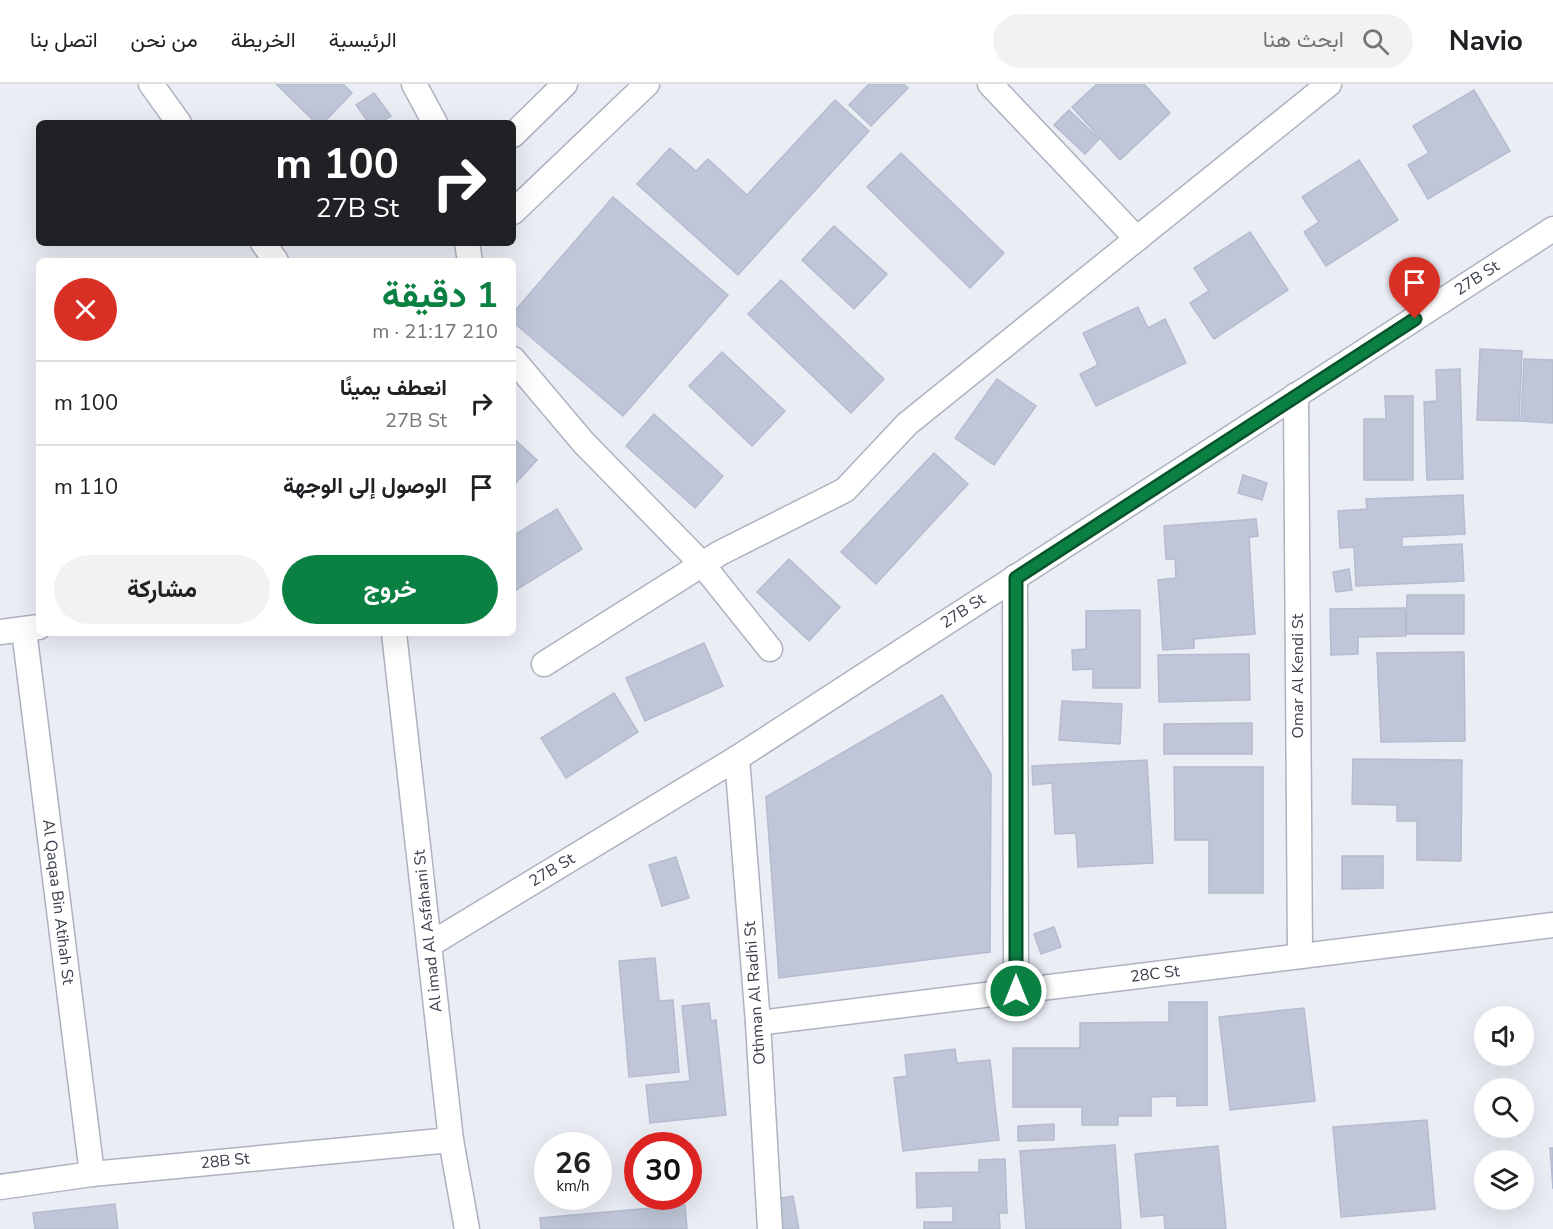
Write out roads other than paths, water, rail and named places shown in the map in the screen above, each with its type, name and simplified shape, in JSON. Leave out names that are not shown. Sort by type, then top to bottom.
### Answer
[{"type":"street","points":[[151,84],[177,120]]},
{"type":"street","points":[[414,84],[433,120]]},
{"type":"street","points":[[516,132],[565,84]]},
{"type":"street","points":[[516,209],[647,84]]},
{"type":"street","points":[[990,84],[1137,239]]},
{"type":"street","points":[[544,664],[720,553],[845,490],[907,424],[1329,84]]},
{"type":"street","name":"27B St","points":[[429,945],[737,758],[1553,229]]},
{"type":"street","points":[[516,363],[583,442],[702,564],[770,649]]},
{"type":"street","name":"Omar Al Kendi St","points":[[1296,395],[1300,956]]},
{"type":"street","points":[[1016,578],[1016,991]]},
{"type":"street","points":[[0,632],[31,628]]},
{"type":"street","name":"Al Qaqaa Bin Atihah St","points":[[31,628],[92,1174]]},
{"type":"street","name":"Al imad Al Asfahani St","points":[[394,636],[451,1140],[466,1229]]},
{"type":"street","name":"Othman Al Radhi St","points":[[737,758],[758,1023],[770,1229]]},
{"type":"street","name":"28C St","points":[[758,1023],[1553,925]]},
{"type":"street","name":"28B St","points":[[0,1187],[92,1174],[451,1140]]}]
